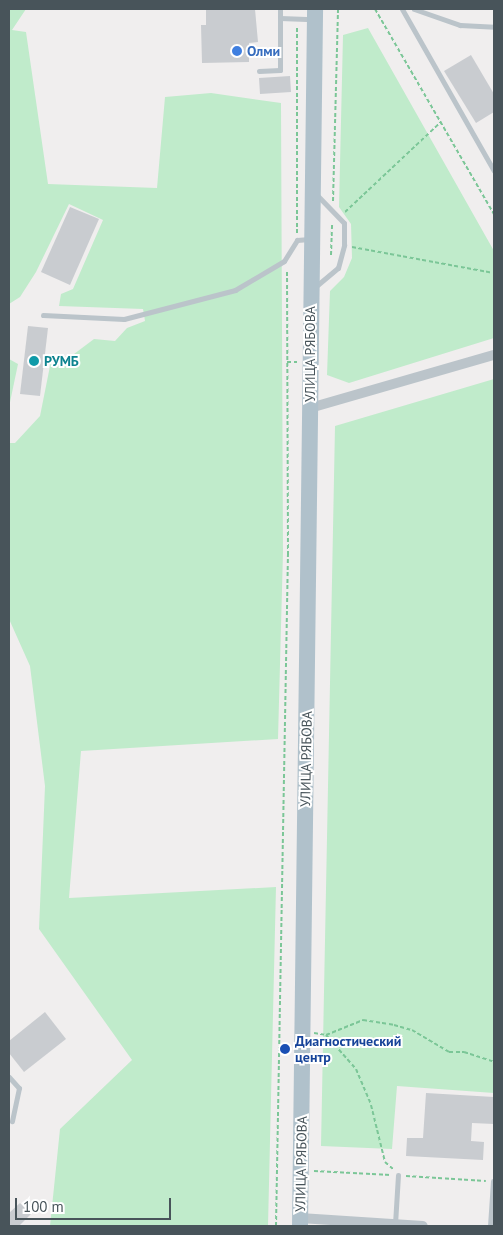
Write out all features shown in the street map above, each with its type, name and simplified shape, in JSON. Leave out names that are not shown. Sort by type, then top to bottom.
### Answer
[{"type":"main road","points":[[304,240],[312,190],[315,14]]},
{"type":"main road","name":"УЛИЦА РЯБОВА","points":[[304,240],[310,291],[308,1222]]},
{"type":"street","points":[[310,408],[494,355]]},
{"type":"street","points":[[308,1222],[423,1226]]},
{"type":"lane","points":[[258,71],[280,70],[280,9]]},
{"type":"lane","points":[[402,9],[494,172]]},
{"type":"lane","points":[[414,9],[460,25],[494,27]]},
{"type":"lane","points":[[280,18],[297,18],[315,14]]},
{"type":"lane","points":[[310,291],[338,268],[344,245],[344,223],[312,190]]},
{"type":"lane","points":[[43,315],[124,319],[234,290],[284,261],[304,240]]},
{"type":"lane","points":[[9,1077],[19,1088],[12,1121]]},
{"type":"lane","points":[[395,1224],[397,1173]]},
{"type":"lane","points":[[490,1226],[493,1181]]},
{"type":"path","points":[[330,255],[338,9]]},
{"type":"path","points":[[375,9],[494,214]]},
{"type":"path","points":[[297,18],[304,240]]},
{"type":"path","points":[[332,224],[441,122]]},
{"type":"path","points":[[331,243],[494,273]]},
{"type":"path","points":[[276,1226],[288,555],[288,263]]},
{"type":"path","points":[[314,1033],[326,1035],[363,1020],[412,1030],[449,1052],[464,1052],[494,1062]]},
{"type":"path","points":[[326,1035],[356,1069],[370,1104],[385,1162],[397,1173]]},
{"type":"green space","points":[[9,9],[26,9],[12,30],[26,32],[48,184],[157,188],[165,97],[211,93],[281,103],[283,552],[278,739],[81,751],[69,898],[276,887],[268,1226],[50,1226],[60,1129],[132,1060],[39,929],[45,786],[30,666],[9,619],[9,443],[15,443],[40,416],[51,361],[74,354],[94,339],[115,341],[127,328],[145,321],[143,309],[59,306],[61,294],[73,289],[103,220],[69,204],[36,272],[20,297],[9,304]]},
{"type":"green space","points":[[368,28],[494,251],[494,338],[349,383],[327,375],[330,291],[344,277],[352,258],[351,224],[339,207],[343,35]]},
{"type":"green space","points":[[9,359],[18,364],[9,407]]},
{"type":"green space","points":[[494,379],[494,1093],[397,1086],[392,1149],[321,1146],[335,426]]},
{"type":"building","points":[[206,9],[255,9],[258,42],[249,43],[249,62],[202,63],[201,25],[206,25]]},
{"type":"building","points":[[471,55],[494,94],[494,112],[476,123],[444,71]]},
{"type":"building","points":[[290,76],[291,92],[260,94],[259,78]]},
{"type":"building","points":[[70,207],[99,219],[70,285],[41,272]]},
{"type":"building","name":"РУМБ","points":[[28,326],[48,328],[40,396],[20,394]]},
{"type":"building","points":[[45,1012],[66,1039],[24,1072],[9,1053],[9,1041]]},
{"type":"building","points":[[426,1093],[494,1097],[494,1124],[472,1123],[471,1141],[484,1142],[483,1160],[406,1156],[407,1138],[423,1138]]},
{"type":"building","points":[[20,1203],[31,1214],[19,1226],[9,1226],[9,1213]]},
{"type":"place","name":"Олми","points":[[237,51]]},
{"type":"place","name":"РУМБ","points":[[34,361]]},
{"type":"place","name":"Диагностический центр","points":[[285,1049]]}]
